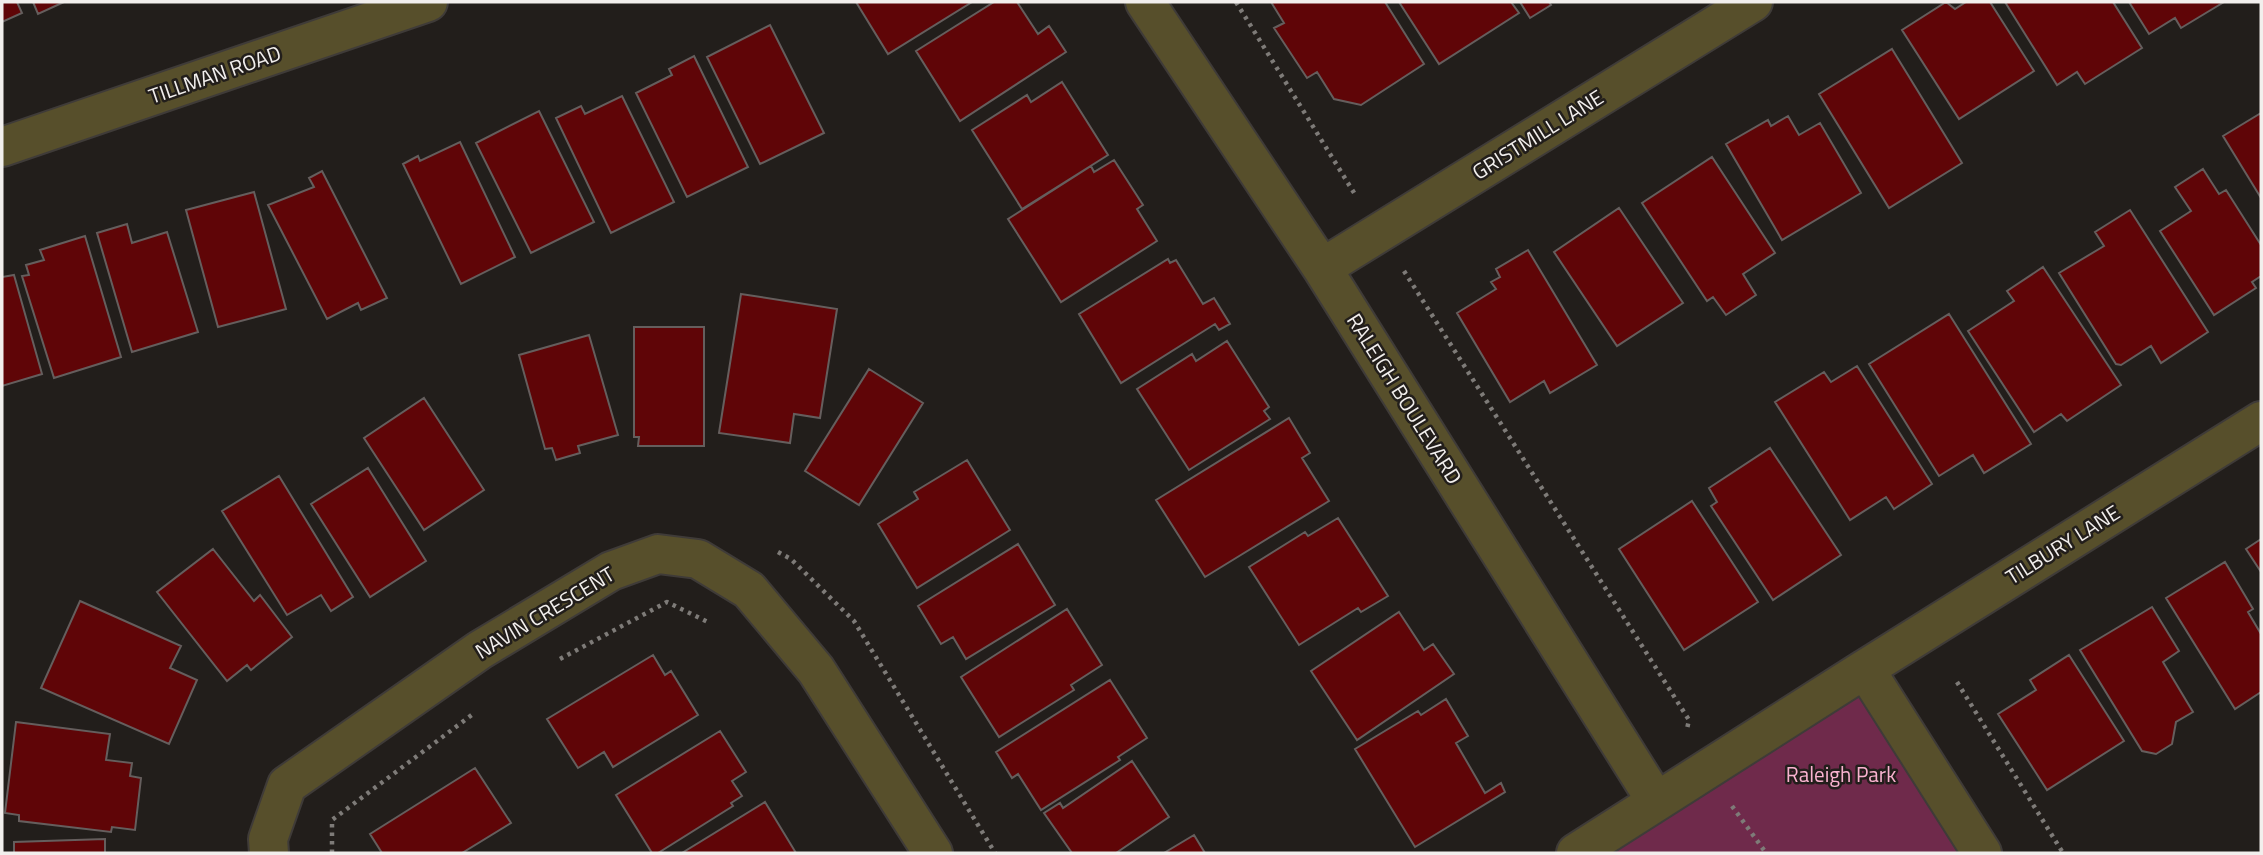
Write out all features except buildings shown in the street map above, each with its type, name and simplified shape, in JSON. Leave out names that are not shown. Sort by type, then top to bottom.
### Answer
[{"type":"street","name":"TILLMAN ROAD","points":[[2,148],[428,2]]},
{"type":"street","name":"RALEIGH BOULEVARD","points":[[1145,2],[1322,268],[1656,801]]},
{"type":"street","name":"GRISTMILL LANE","points":[[1322,268],[1753,2]]},
{"type":"street","name":"TILBURY LANE","points":[[1865,669],[2261,421]]},
{"type":"street","name":"NAVIN CRESCENT","points":[[269,853],[268,839],[287,785],[480,650],[611,571],[658,554],[698,559],[749,590],[816,670],[933,853]]},
{"type":"street","points":[[1576,853],[1865,669],[1982,853]]},
{"type":"path","points":[[1236,2],[1357,197]]},
{"type":"path","points":[[1401,267],[1689,720],[1686,734]]},
{"type":"path","points":[[768,547],[791,559],[855,621],[995,853]]},
{"type":"path","points":[[552,663],[667,602],[716,626]]},
{"type":"path","points":[[1957,682],[2063,853]]},
{"type":"path","points":[[332,853],[332,820],[485,706]]},
{"type":"path","points":[[1729,802],[1766,853]]},
{"type":"green space","name":"Raleigh Park","points":[[1865,669],[1982,853],[1576,853]]}]
